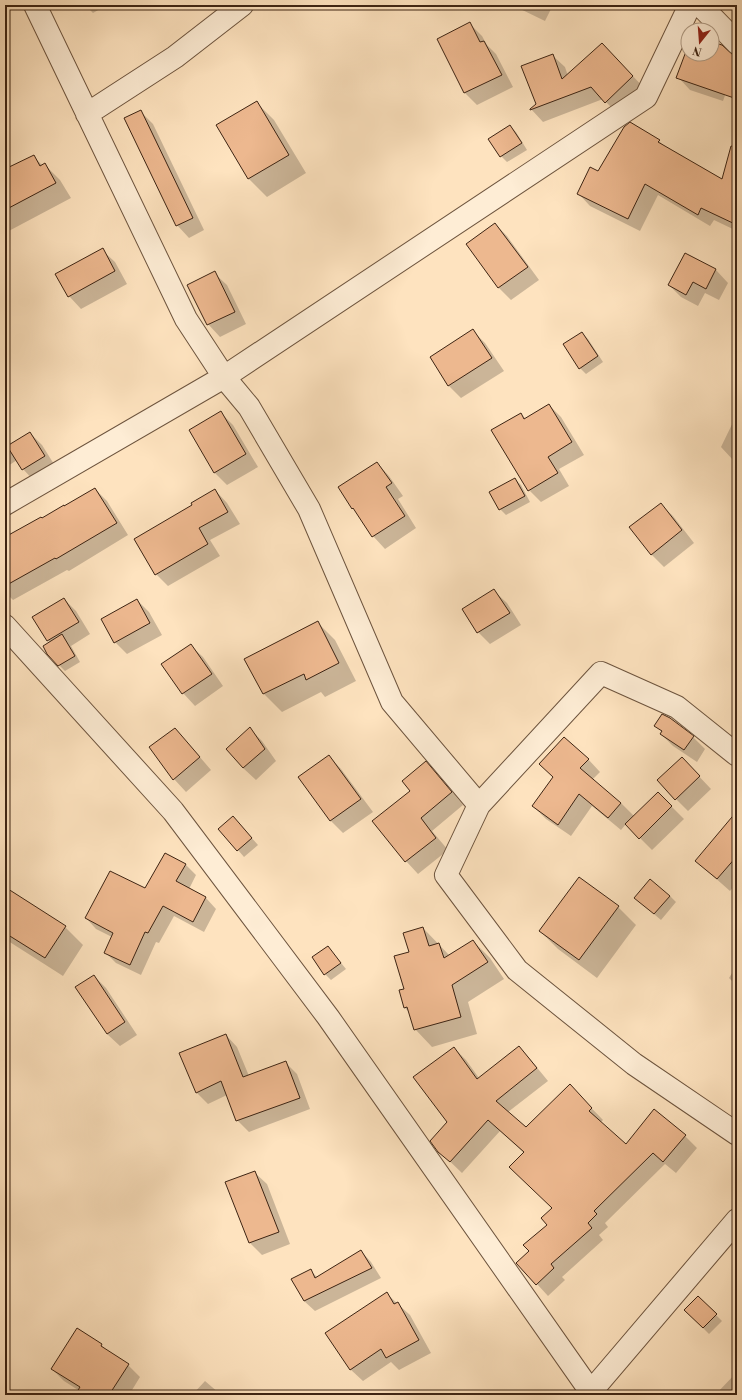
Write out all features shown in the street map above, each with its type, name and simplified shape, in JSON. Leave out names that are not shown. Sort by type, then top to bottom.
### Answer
[{"type":"street","points":[[35,5],[186,319],[224,376],[249,407],[309,509],[392,702],[479,806]]},
{"type":"street","points":[[87,114],[175,57],[242,5]]},
{"type":"street","points":[[5,504],[224,376],[646,96],[690,5]]},
{"type":"street","points":[[700,5],[737,43]]},
{"type":"street","points":[[5,626],[173,811],[328,1017],[590,1393],[737,1220]]},
{"type":"street","points":[[737,755],[677,707],[601,673],[479,806],[446,875],[517,970],[634,1064],[737,1134]]},
{"type":"building","points":[[470,22],[480,42],[484,41],[502,75],[464,93],[437,39]]},
{"type":"building","points":[[602,43],[633,76],[605,103],[591,87],[530,110],[536,104],[521,66],[553,54],[562,79]]},
{"type":"building","points":[[720,44],[733,55],[737,55],[737,99],[676,78],[682,62],[720,62]]},
{"type":"building","points":[[257,101],[289,155],[248,179],[216,125]]},
{"type":"building","points":[[141,110],[193,218],[176,226],[124,118]]},
{"type":"building","points":[[630,122],[660,140],[658,142],[722,179],[731,146],[737,147],[737,225],[701,208],[698,215],[645,184],[628,219],[577,194],[590,167],[598,171],[624,127]]},
{"type":"building","points":[[510,125],[522,143],[500,157],[488,139]]},
{"type":"building","points":[[34,155],[40,166],[45,163],[56,183],[5,210],[5,169]]},
{"type":"building","points":[[495,223],[528,267],[498,288],[466,244]]},
{"type":"building","points":[[103,248],[115,271],[68,297],[55,274]]},
{"type":"building","points":[[685,253],[716,269],[706,289],[693,282],[686,295],[668,285]]},
{"type":"building","points":[[215,271],[235,312],[207,325],[187,285]]},
{"type":"building","points":[[473,329],[492,358],[448,386],[430,357]]},
{"type":"building","points":[[582,332],[598,356],[579,369],[563,344]]},
{"type":"building","points":[[549,404],[572,442],[548,457],[558,473],[528,491],[491,430],[521,413],[524,419]]},
{"type":"building","points":[[221,411],[246,454],[214,473],[189,430]]},
{"type":"building","points":[[30,432],[45,456],[22,470],[7,446]]},
{"type":"building","points":[[377,462],[392,483],[386,487],[405,516],[372,537],[338,487]]},
{"type":"building","points":[[515,478],[525,496],[499,510],[489,492]]},
{"type":"building","points":[[95,488],[117,523],[56,559],[55,558],[5,586],[5,537]]},
{"type":"building","points":[[215,489],[228,512],[199,528],[208,544],[155,575],[134,539],[192,505],[191,503]]},
{"type":"building","points":[[661,503],[682,530],[651,555],[629,527]]},
{"type":"building","points":[[494,589],[510,613],[477,633],[462,609]]},
{"type":"building","points":[[64,598],[79,622],[47,641],[32,617]]},
{"type":"building","points":[[137,599],[150,623],[114,643],[101,619]]},
{"type":"building","points":[[318,621],[339,663],[306,680],[304,674],[263,694],[244,659]]},
{"type":"building","points":[[62,634],[75,656],[58,666],[47,654],[43,646]]},
{"type":"building","points":[[191,644],[212,674],[182,694],[161,664]]},
{"type":"building","points":[[662,714],[670,718],[694,736],[684,750],[660,734],[662,731],[654,726]]},
{"type":"building","points":[[250,727],[265,749],[243,768],[226,749]]},
{"type":"building","points":[[175,728],[200,757],[173,780],[149,747]]},
{"type":"building","points":[[564,737],[589,759],[580,768],[621,803],[608,818],[579,794],[558,825],[532,806],[553,777],[539,764]]},
{"type":"building","points":[[329,755],[361,799],[330,821],[298,777]]},
{"type":"building","points":[[682,757],[700,776],[675,800],[657,780]]},
{"type":"building","points":[[426,761],[452,792],[421,818],[436,838],[405,862],[372,821],[410,791],[402,781]]},
{"type":"building","points":[[658,792],[672,806],[639,839],[625,824]]},
{"type":"building","points":[[737,811],[737,856],[717,879],[695,861]]},
{"type":"building","points":[[233,816],[252,838],[237,851],[218,829]]},
{"type":"building","points":[[165,853],[186,864],[176,881],[206,897],[193,922],[163,906],[148,933],[145,932],[130,965],[104,953],[113,933],[85,918],[110,871],[145,888]]},
{"type":"building","points":[[579,877],[619,906],[579,960],[539,931]]},
{"type":"building","points":[[650,879],[670,896],[654,914],[634,898]]},
{"type":"building","points":[[5,887],[66,926],[45,958],[5,933]]},
{"type":"building","points":[[423,927],[429,946],[439,943],[444,958],[473,940],[488,962],[452,985],[461,1017],[414,1030],[407,1007],[404,1008],[399,990],[404,989],[394,956],[409,952],[403,933]]},
{"type":"building","points":[[328,946],[341,963],[324,975],[312,957]]},
{"type":"building","points":[[94,975],[125,1022],[107,1034],[75,987]]},
{"type":"building","points":[[226,1034],[243,1077],[286,1061],[300,1098],[236,1121],[221,1081],[196,1093],[179,1053]]},
{"type":"building","points":[[519,1046],[537,1068],[496,1101],[526,1127],[570,1084],[592,1108],[589,1111],[626,1144],[654,1109],[686,1135],[663,1162],[653,1153],[594,1211],[597,1214],[588,1223],[592,1228],[551,1264],[554,1268],[536,1285],[516,1263],[529,1251],[523,1245],[547,1225],[541,1218],[552,1208],[509,1167],[524,1152],[488,1120],[450,1162],[438,1152],[430,1141],[447,1122],[413,1077],[454,1047],[477,1079]]},
{"type":"building","points":[[255,1171],[279,1232],[249,1243],[225,1182]]},
{"type":"building","points":[[361,1250],[372,1268],[304,1301],[291,1279],[311,1269],[315,1278]]},
{"type":"building","points":[[387,1292],[394,1304],[398,1302],[419,1340],[386,1358],[381,1349],[350,1370],[325,1333]]},
{"type":"building","points":[[698,1296],[717,1314],[703,1328],[684,1310]]},
{"type":"building","points":[[77,1328],[129,1364],[109,1395],[75,1395],[80,1387],[51,1369]]}]
